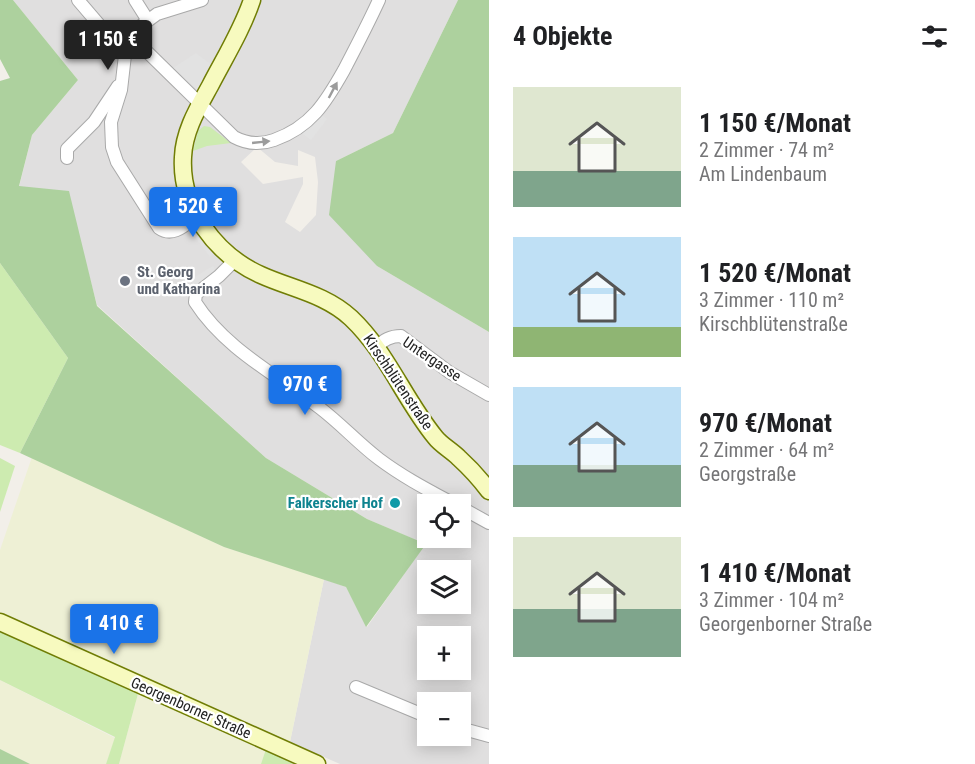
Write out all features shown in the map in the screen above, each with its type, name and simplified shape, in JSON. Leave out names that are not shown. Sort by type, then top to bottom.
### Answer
[{"type":"main road","name":"Kirschblütenstraße","points":[[252,0],[245,21],[190,125],[183,156],[186,190],[196,216],[211,237],[235,260],[259,274],[329,302],[350,317],[394,372],[436,439],[464,463],[489,491]]},
{"type":"main road","name":"Georgenborner Straße","points":[[0,622],[317,764]]},
{"type":"street","points":[[78,0],[125,55]]},
{"type":"street","points":[[135,0],[147,19]]},
{"type":"street","points":[[196,216],[172,232],[166,233],[154,221],[117,162],[112,147],[111,122],[122,80],[125,55],[147,19],[202,0]]},
{"type":"street","points":[[134,39],[234,137],[245,143],[268,142],[286,136],[313,116],[327,100],[362,38],[379,0]]},
{"type":"street","points":[[67,158],[67,149],[94,122],[122,80]]},
{"type":"street","points":[[235,260],[196,294],[195,302],[208,320],[258,366],[321,409],[379,459],[416,485],[434,494]]},
{"type":"street","name":"Untergasse","points":[[376,347],[386,339],[401,336],[449,372],[489,395]]},
{"type":"street","points":[[471,513],[489,523]]},
{"type":"street","points":[[356,687],[417,712]]},
{"type":"street","points":[[471,731],[489,736]]},
{"type":"shaded area","points":[[13,0],[458,0],[393,133],[336,161],[377,266],[489,332],[489,764],[340,764],[290,742],[324,579],[346,587],[367,627],[422,548],[471,548],[471,494],[417,494],[417,541],[367,519],[266,458],[97,305],[87,267],[19,187],[32,135],[78,80]],"holes":[[[257,147],[275,162],[298,166],[298,150],[315,157],[318,182],[316,215],[300,232],[285,222],[303,184],[303,177],[263,184],[241,162]]]},
{"type":"shaded area","points":[[196,53],[213,66],[197,90],[173,68]]},
{"type":"shaded area","points":[[318,112],[327,119],[311,140],[296,129]]},
{"type":"shaded area","points":[[199,220],[222,248],[210,257],[188,228]]},
{"type":"shaded area","points":[[213,266],[219,276],[199,291],[190,280]]},
{"type":"green space","points":[[0,0],[13,0],[78,80],[32,135],[19,186],[69,191],[97,306],[266,458],[367,519],[417,540],[417,548],[423,548],[366,627],[346,587],[224,547],[20,453],[68,358],[0,263],[0,81],[10,78],[0,59]]},
{"type":"green space","points":[[458,0],[489,0],[489,332],[377,266],[329,215],[336,161],[393,133]]},
{"type":"green space","points":[[204,126],[210,127],[231,143],[207,146],[193,151],[198,131]]},
{"type":"green space","points":[[0,263],[68,358],[20,453],[0,445]]},
{"type":"green space","points":[[32,457],[224,547],[324,579],[290,742],[0,613],[0,550]]},
{"type":"green space","points":[[0,458],[15,466],[0,512]]},
{"type":"green space","points":[[0,626],[139,690],[119,764],[106,764],[115,737],[0,680]]},
{"type":"green space","points":[[0,680],[115,738],[106,764],[30,764],[0,749]]},
{"type":"green space","points":[[139,690],[267,746],[261,764],[119,764]]},
{"type":"green space","points":[[267,746],[309,764],[261,764]]},
{"type":"green space","points":[[0,749],[30,764],[0,764]]},
{"type":"place","name":"St. Georg und Katharina","points":[[125,281]]},
{"type":"place","name":"Falkerscher Hof","points":[[395,503]]}]
